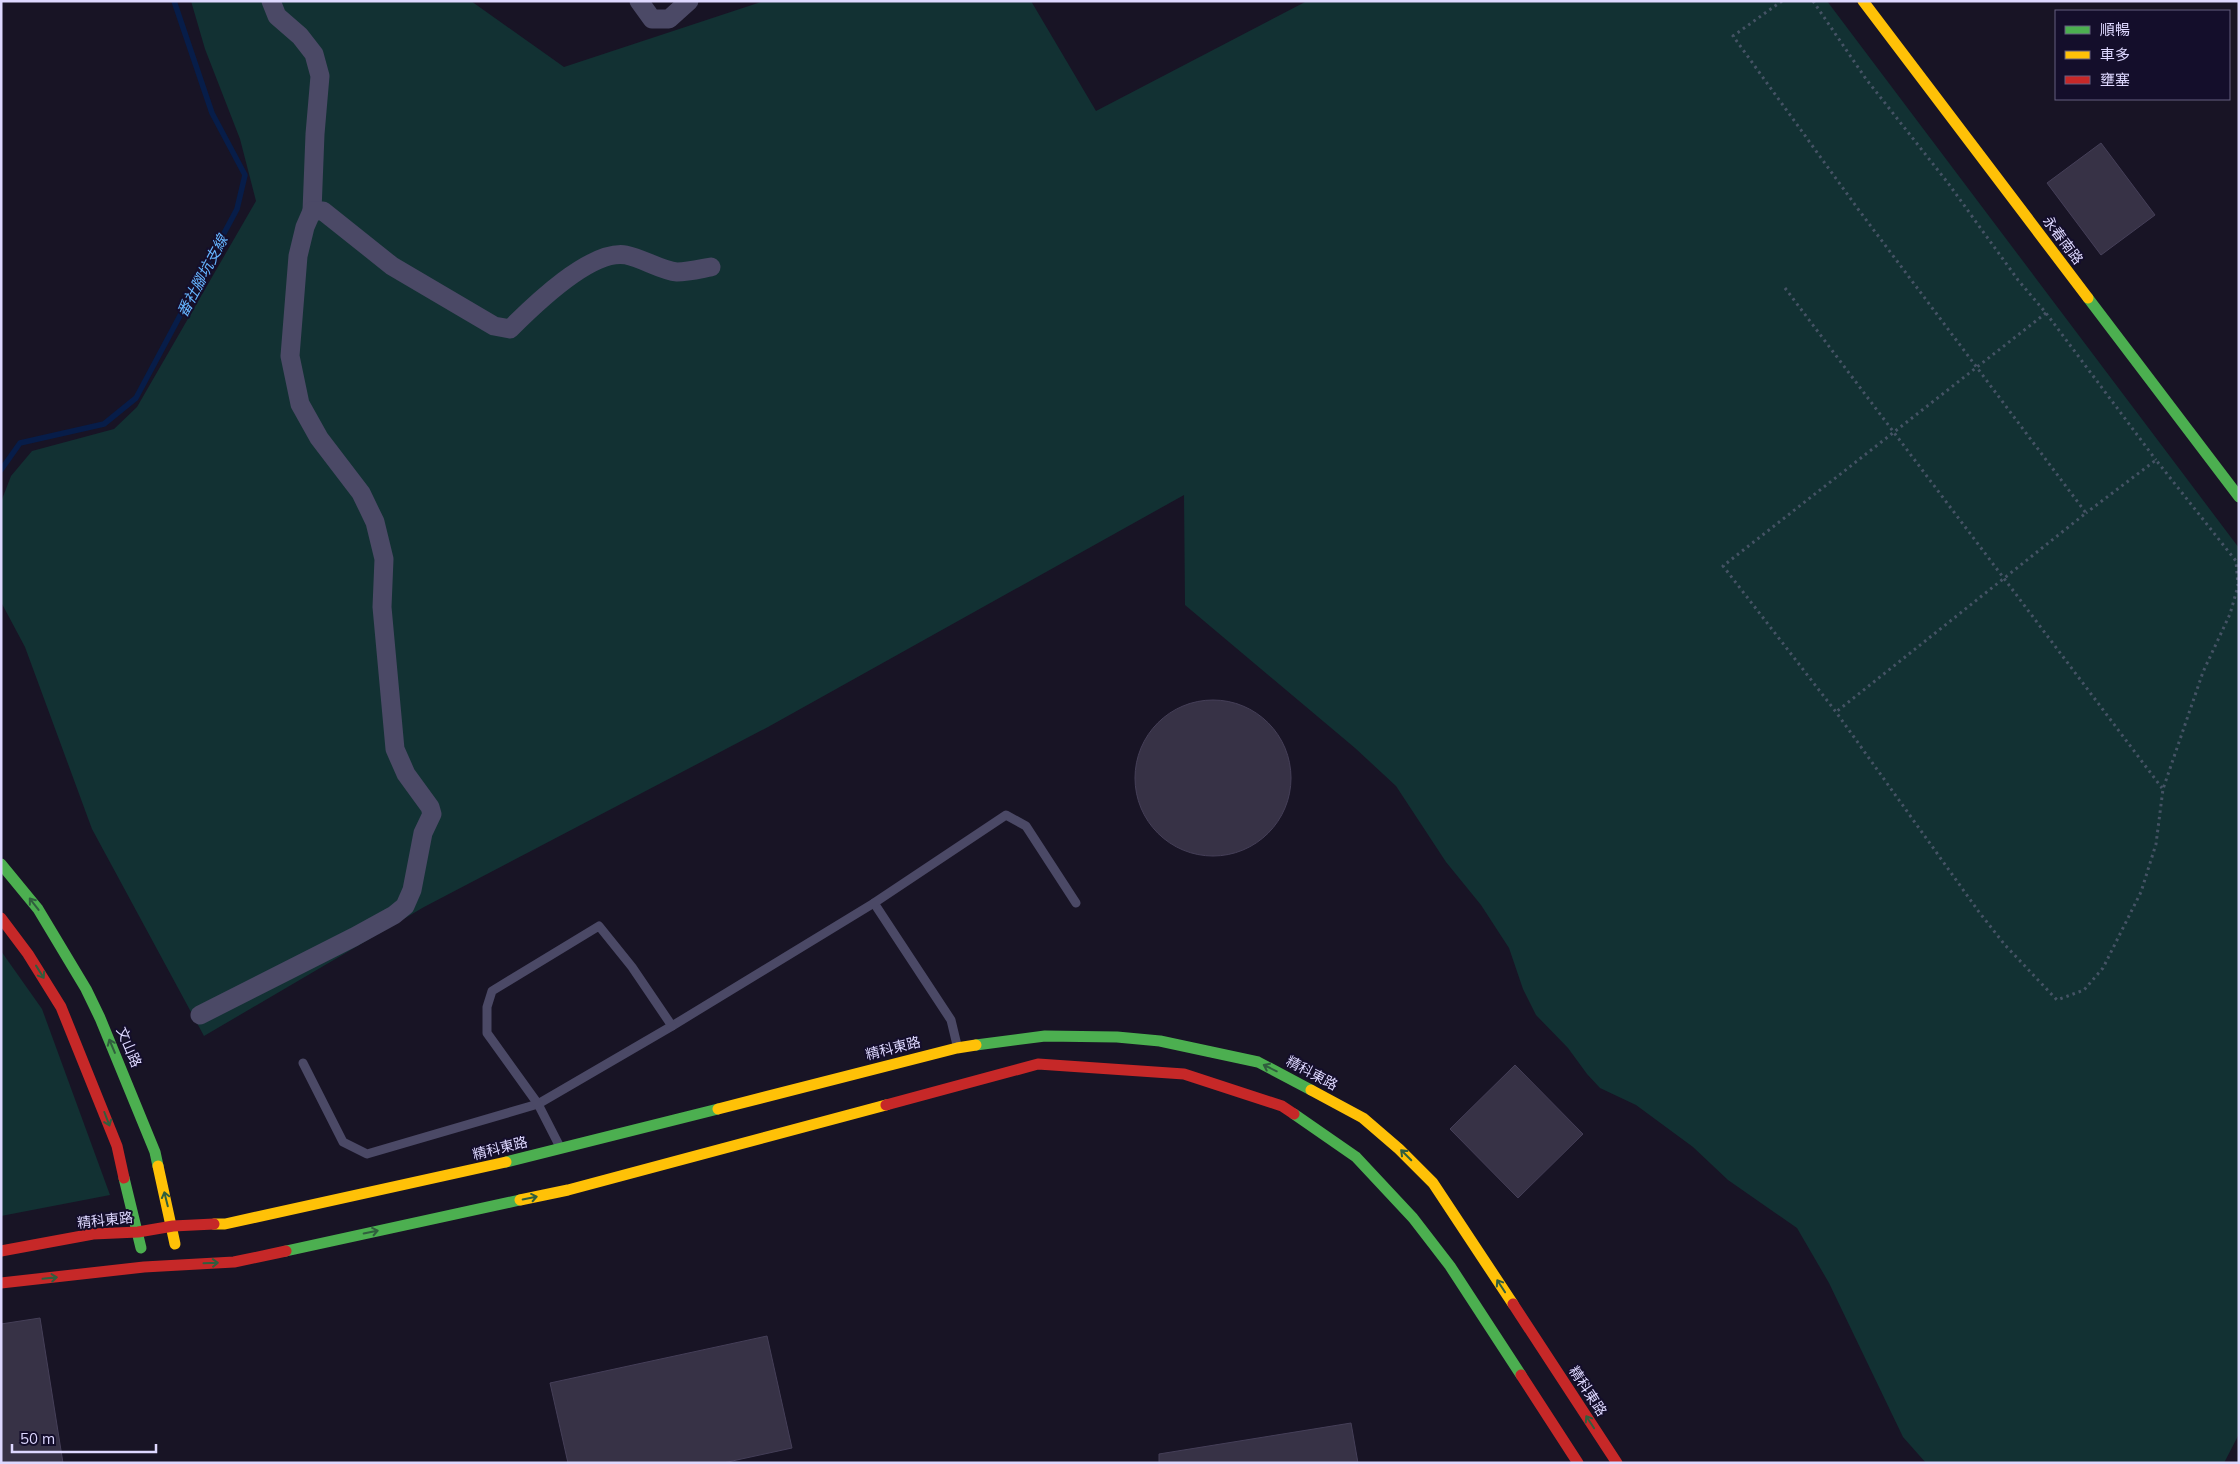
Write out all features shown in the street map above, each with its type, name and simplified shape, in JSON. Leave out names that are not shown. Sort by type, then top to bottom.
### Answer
[{"type":"street","points":[[200,1015],[354,937],[394,915],[405,906],[412,890],[423,833],[432,814],[430,807],[406,774],[395,749],[382,607],[384,559],[375,522],[361,493],[319,438],[300,404],[290,356],[298,256],[305,226],[312,211],[315,134],[320,76],[314,54],[300,36],[277,16],[271,1]]},
{"type":"street","points":[[639,1],[652,18],[669,19],[689,1]]},
{"type":"street","name":"永春南路","points":[[1863,1],[2239,497]]},
{"type":"street","points":[[312,211],[323,211],[392,266],[494,326],[510,330],[537,302],[572,274],[603,259],[623,254],[675,272],[711,267]]},
{"type":"street","name":"文山路","points":[[1,864],[38,909],[86,989],[100,1018],[155,1152],[173,1226],[178,1264]]},
{"type":"street","points":[[1,918],[28,954],[61,1007],[90,1075],[117,1146],[138,1232],[144,1267]]},
{"type":"street","name":"精科東路","points":[[1,1251],[93,1234],[138,1232],[173,1226],[225,1224],[496,1165],[560,1147],[957,1048],[1045,1036],[1117,1037],[1189,1046],[1258,1062],[1363,1118],[1434,1183],[1617,1463]]},
{"type":"street","points":[[1,1283],[144,1267],[234,1262],[568,1190],[1038,1064],[1184,1074],[1282,1106],[1356,1157],[1413,1218],[1450,1266],[1578,1463]]},
{"type":"lane","points":[[302,1063],[343,1142],[367,1154],[538,1104],[672,1026],[874,904],[1006,815],[1026,826],[1076,903]]},
{"type":"lane","points":[[874,904],[951,1020],[957,1048]]},
{"type":"lane","points":[[560,1147],[538,1104],[486,1033],[487,1007],[492,991],[599,926],[632,967],[672,1026]]},
{"type":"path","points":[[1782,1],[1733,36],[1864,217],[2086,513]]},
{"type":"path","points":[[1813,1],[1866,79],[1948,183],[2018,280],[2046,313],[2156,460],[2236,561],[2238,586],[2230,614],[2203,672],[2163,789],[2156,844],[2141,892],[2103,968],[2084,990],[2057,1000],[2005,945],[1979,912],[1836,712],[1724,566],[2046,313]]},
{"type":"path","points":[[1785,288],[2163,789]]},
{"type":"path","points":[[1836,712],[2003,578],[2156,460]]},
{"type":"green space","points":[[191,1],[471,1],[564,67],[764,1],[1031,1],[1096,111],[1307,1],[1827,1],[2239,548],[2239,1434],[2224,1463],[1926,1463],[1903,1437],[1829,1283],[1797,1228],[1728,1180],[1693,1147],[1636,1105],[1600,1088],[1568,1048],[1536,1015],[1523,989],[1509,948],[1481,905],[1446,862],[1396,786],[1355,748],[1185,605],[1184,495],[768,727],[424,907],[204,1036],[92,829],[25,647],[1,602],[1,502],[11,476],[32,451],[114,429],[137,407],[256,201],[240,139],[205,49]]},
{"type":"green space","points":[[1,951],[42,1009],[110,1195],[1,1216]]},
{"type":"building","points":[[2101,143],[2155,215],[2101,255],[2047,183]]},
{"type":"building","points":[[1205,700],[1221,700],[1236,703],[1250,709],[1263,717],[1274,728],[1288,755],[1291,778],[1290,793],[1282,815],[1274,828],[1263,839],[1236,853],[1221,856],[1205,856],[1190,853],[1176,847],[1163,839],[1152,828],[1138,801],[1135,786],[1135,770],[1138,755],[1144,741],[1152,728],[1163,717],[1190,703]]},
{"type":"building","points":[[1515,1065],[1583,1134],[1518,1198],[1450,1129]]},
{"type":"building","points":[[40,1318],[63,1463],[1,1463],[1,1324]]},
{"type":"building","points":[[767,1336],[792,1448],[723,1463],[568,1463],[550,1383]]},
{"type":"building","points":[[1351,1423],[1358,1463],[1159,1463],[1159,1454]]},
{"type":"waterway","name":"番社腳坑支線","points":[[1,470],[20,443],[104,424],[136,398],[237,209],[245,175],[212,113],[174,1]]},
{"type":"traffic: fast","points":[[2088,298],[2239,497]]},
{"type":"traffic: fast","points":[[1,864],[38,909],[86,989],[100,1018],[155,1152],[158,1166]]},
{"type":"traffic: fast","points":[[976,1045],[1045,1036],[1117,1037],[1160,1041],[1258,1062],[1311,1090]]},
{"type":"traffic: fast","points":[[506,1162],[718,1109]]},
{"type":"traffic: fast","points":[[1294,1114],[1356,1157],[1413,1218],[1450,1266],[1521,1375]]},
{"type":"traffic: fast","points":[[124,1178],[141,1248]]},
{"type":"traffic: fast","points":[[286,1251],[520,1200]]},
{"type":"traffic: slow","points":[[1863,1],[2088,298]]},
{"type":"traffic: slow","points":[[718,1109],[957,1048],[976,1045]]},
{"type":"traffic: slow","points":[[1311,1090],[1363,1118],[1399,1149],[1433,1183],[1513,1304]]},
{"type":"traffic: slow","points":[[520,1200],[568,1190],[886,1105]]},
{"type":"traffic: slow","points":[[214,1224],[225,1224],[506,1162]]},
{"type":"traffic: slow","points":[[158,1166],[175,1244]]},
{"type":"traffic: jam","points":[[1,918],[28,954],[61,1007],[117,1146],[124,1178]]},
{"type":"traffic: jam","points":[[886,1105],[1038,1064],[1184,1074],[1282,1106],[1294,1114]]},
{"type":"traffic: jam","points":[[1,1251],[93,1234],[138,1232],[173,1226],[214,1224]]},
{"type":"traffic: jam","points":[[1,1283],[144,1267],[234,1262],[286,1251]]},
{"type":"traffic: jam","points":[[1513,1304],[1617,1463]]},
{"type":"traffic: jam","points":[[1521,1375],[1578,1463]]}]
